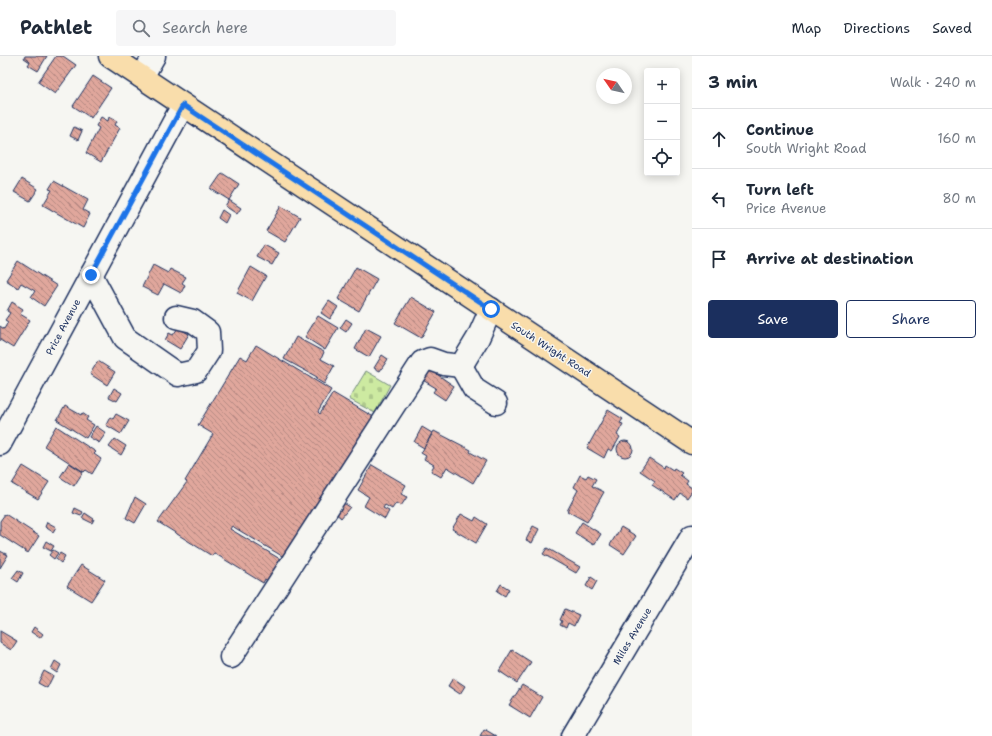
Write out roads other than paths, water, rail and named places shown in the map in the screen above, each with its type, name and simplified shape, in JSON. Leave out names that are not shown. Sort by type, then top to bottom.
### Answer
[{"type":"main road","name":"South Wright Road","points":[[110,56],[692,443]]},
{"type":"street","points":[[142,77],[154,56]]},
{"type":"street","name":"Price Avenue","points":[[0,444],[183,105]]},
{"type":"street","points":[[91,275],[125,338],[178,375],[196,371],[208,352],[208,332],[193,321],[176,317]]},
{"type":"street","points":[[461,366],[478,338],[491,309]]},
{"type":"street","points":[[231,657],[422,362],[430,359],[444,364],[461,366]]},
{"type":"street","points":[[461,366],[474,389],[496,403]]},
{"type":"street","name":"Miles Avenue","points":[[573,736],[692,536]]}]
